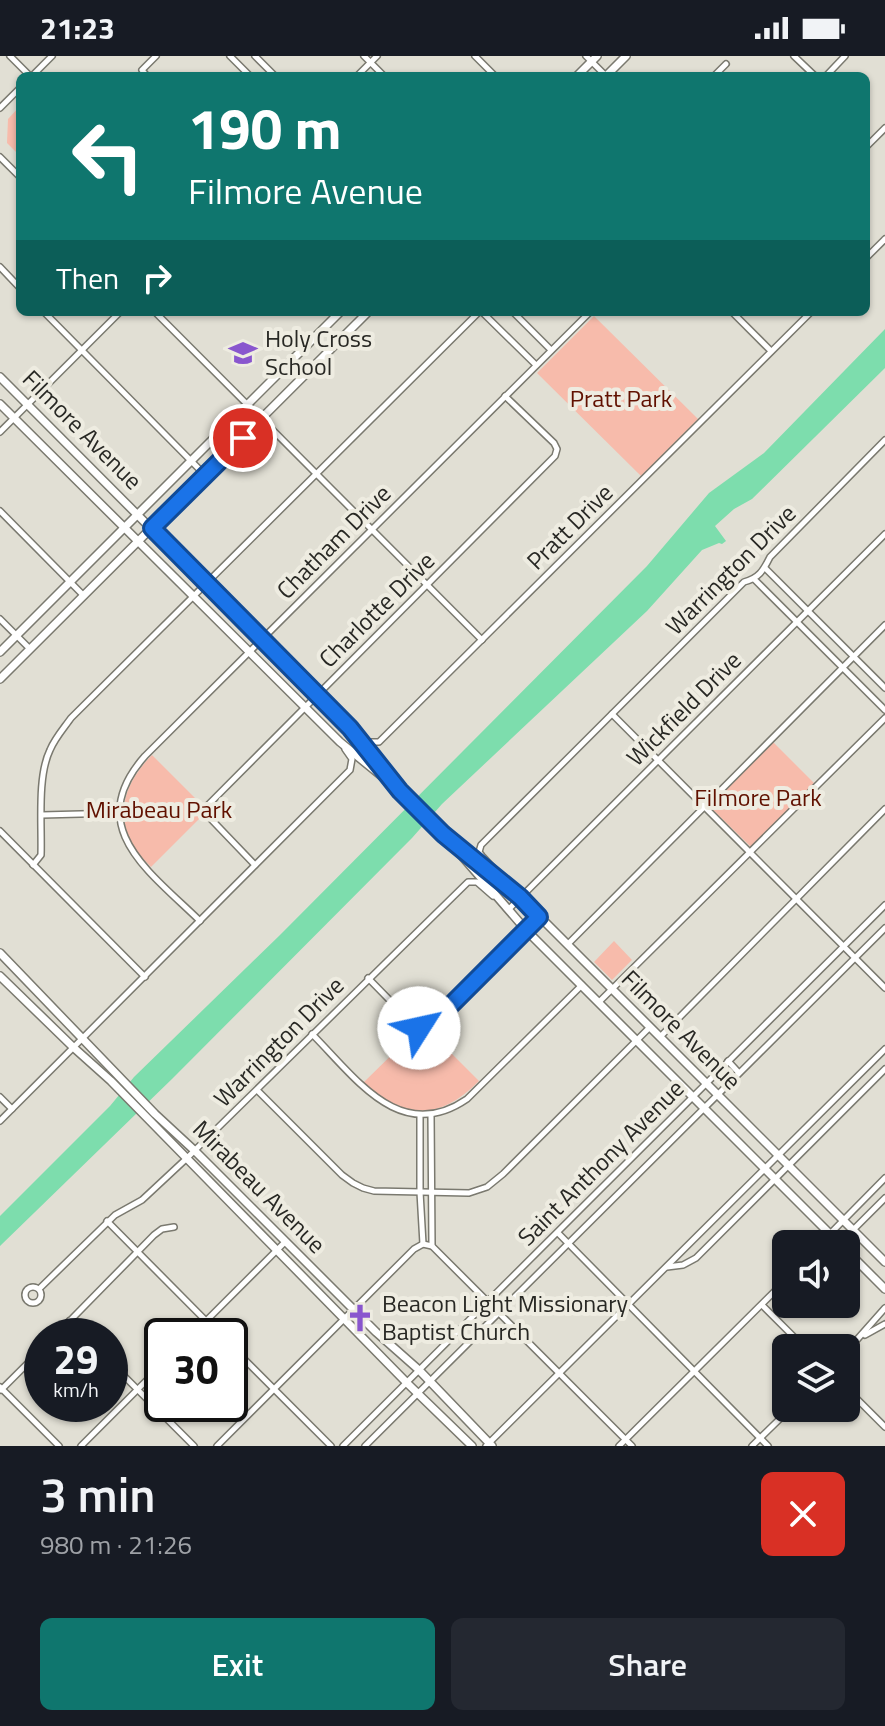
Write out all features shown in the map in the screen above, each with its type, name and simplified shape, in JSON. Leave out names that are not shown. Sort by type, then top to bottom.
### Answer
[{"type":"street","points":[[10,56],[27,72]]},
{"type":"street","points":[[35,72],[52,56]]},
{"type":"street","points":[[144,72],[142,70],[156,56]]},
{"type":"street","points":[[230,56],[246,72]]},
{"type":"street","points":[[255,56],[271,72]]},
{"type":"street","points":[[364,56],[380,72]]},
{"type":"street","points":[[361,72],[377,56]]},
{"type":"street","points":[[475,56],[491,72]]},
{"type":"street","points":[[610,72],[626,56]]},
{"type":"street","points":[[794,56],[811,72]]},
{"type":"street","points":[[830,72],[845,56]]},
{"type":"street","points":[[718,72],[726,64]]},
{"type":"street","points":[[0,108],[16,92]]},
{"type":"street","points":[[870,143],[885,128]]},
{"type":"street","points":[[0,157],[16,173]]},
{"type":"street","points":[[870,254],[885,239]]},
{"type":"street","points":[[0,267],[16,284]]},
{"type":"street","points":[[48,316],[205,475]]},
{"type":"street","points":[[0,432],[116,316]]},
{"type":"street","points":[[159,316],[482,640]]},
{"type":"street","points":[[0,652],[336,316]]},
{"type":"street","points":[[0,679],[364,316]]},
{"type":"street","points":[[33,865],[41,855],[45,764],[51,748],[71,718],[477,316]]},
{"type":"street","points":[[485,316],[536,365]]},
{"type":"street","points":[[517,316],[551,350]]},
{"type":"street","name":"Chatham Drive","points":[[119,813],[124,788],[134,768],[586,316]]},
{"type":"street","points":[[736,316],[771,351]]},
{"type":"street","name":"Pratt Drive","points":[[350,728],[368,742],[379,742],[807,316]]},
{"type":"street","name":"Filmore Avenue","points":[[0,377],[350,728],[400,791]]},
{"type":"street","name":"Charlotte Drive","points":[[255,865],[208,816],[206,810],[213,799],[550,462],[557,449],[550,438],[505,396]]},
{"type":"street","name":"Filmore Avenue","points":[[0,404],[340,742],[400,791],[443,834],[526,930],[826,1230]]},
{"type":"street","name":"Warrington Drive","points":[[520,897],[482,856],[479,848],[744,582],[754,579],[765,568],[770,557],[885,440]]},
{"type":"street","points":[[0,511],[84,596]]},
{"type":"street","name":"Wickfield Drive","points":[[508,910],[885,534]]},
{"type":"street","points":[[765,568],[885,688]]},
{"type":"street","points":[[754,579],[885,710]]},
{"type":"street","points":[[0,619],[30,649]]},
{"type":"street","points":[[568,944],[885,625]]},
{"type":"street","points":[[612,714],[885,988]]},
{"type":"street","points":[[599,1002],[885,718]]},
{"type":"street","points":[[0,1121],[350,770],[352,759],[340,742]]},
{"type":"street","points":[[660,1037],[885,809]]},
{"type":"street","points":[[42,815],[119,813],[124,836],[134,854],[200,921]]},
{"type":"street","points":[[0,831],[145,977]]},
{"type":"street","name":"Filmore Avenue","points":[[443,834],[520,897],[853,1230]]},
{"type":"street","name":"Warrington Drive","points":[[39,1289],[107,1221],[142,1200],[195,1151],[468,882],[477,882],[508,910]]},
{"type":"street","name":"Saint Anthony Avenue","points":[[343,1446],[885,905]]},
{"type":"street","points":[[368,978],[414,1025],[428,1028],[539,917]]},
{"type":"street","name":"Saint Anthony Avenue","points":[[365,1446],[885,928]]},
{"type":"street","name":"Mirabeau Avenue","points":[[0,953],[83,1038],[113,1078]]},
{"type":"street","name":"Mirabeau Avenue","points":[[0,976],[73,1047],[113,1078],[152,1117],[186,1159],[472,1446]]},
{"type":"street","points":[[312,1034],[384,1104],[400,1111],[431,1115],[467,1099],[582,985]]},
{"type":"street","points":[[36,1011],[47,1002]]},
{"type":"street","points":[[257,1090],[353,1183],[374,1191],[469,1193],[487,1187],[511,1166],[650,1027]]},
{"type":"street","points":[[489,1445],[885,1049]]},
{"type":"street","points":[[728,1061],[739,1073]]},
{"type":"street","points":[[666,1267],[683,1265],[696,1258],[885,1069]]},
{"type":"street","points":[[0,1097],[12,1109]]},
{"type":"street","points":[[420,1115],[423,1244]]},
{"type":"street","points":[[431,1115],[432,1246]]},
{"type":"street","name":"Mirabeau Avenue","points":[[152,1117],[195,1151],[354,1310],[419,1370],[489,1445]]},
{"type":"street","points":[[834,1230],[885,1178]]},
{"type":"street","points":[[853,1230],[885,1198]]},
{"type":"street","points":[[107,1221],[203,1318]]},
{"type":"street","points":[[72,1318],[162,1229],[174,1227]]},
{"type":"street","points":[[558,1233],[768,1446]]},
{"type":"street","name":"Filmore Avenue","points":[[860,1237],[885,1262]]},
{"type":"street","points":[[209,1318],[285,1242]]},
{"type":"street","points":[[217,1446],[414,1249],[423,1244],[432,1246],[632,1446]]},
{"type":"street","points":[[860,1264],[885,1289]]},
{"type":"street","points":[[619,1446],[772,1294]]},
{"type":"street","points":[[762,1305],[791,1334]]},
{"type":"street","points":[[860,1337],[885,1308]]},
{"type":"street","points":[[860,1337],[885,1324]]},
{"type":"street","points":[[248,1363],[331,1446]]},
{"type":"street","points":[[24,1367],[1,1389],[59,1446]]},
{"type":"street","points":[[128,1380],[194,1446]]},
{"type":"street","points":[[81,1446],[144,1384]]},
{"type":"street","points":[[860,1402],[885,1427]]},
{"type":"street","points":[[752,1446],[777,1422]]},
{"type":"green space","points":[[16,110],[16,152],[7,143],[8,119]]},
{"type":"green space","name":"Pratt Park","points":[[594,316],[698,419],[641,476],[537,373]]},
{"type":"green space","name":"Filmore Park","points":[[773,742],[814,783],[751,847],[709,806]]},
{"type":"green space","name":"Mirabeau Park","points":[[152,755],[203,806],[203,815],[151,867],[130,839],[124,811],[131,783]]},
{"type":"green space","points":[[614,941],[632,960],[612,980],[594,962]]},
{"type":"green space","points":[[416,1031],[430,1032],[479,1081],[449,1104],[421,1111],[393,1104],[363,1083]]},
{"type":"shaded area","points":[[885,329],[885,368],[752,499],[734,509],[715,526],[726,541],[702,550],[647,611],[442,804],[412,838],[173,1078],[0,1246],[0,1216],[110,1106],[134,1077],[280,935],[647,566],[709,493],[764,453]]},
{"type":"place","name":"Holy Cross School","points":[[243,353]]},
{"type":"place","name":"Beacon Light Missionary Baptist Church","points":[[360,1318]]},
{"type":"route","points":[[243,438],[152,528],[350,728],[400,791],[443,834],[520,897],[539,917],[428,1028],[419,1028]]}]
